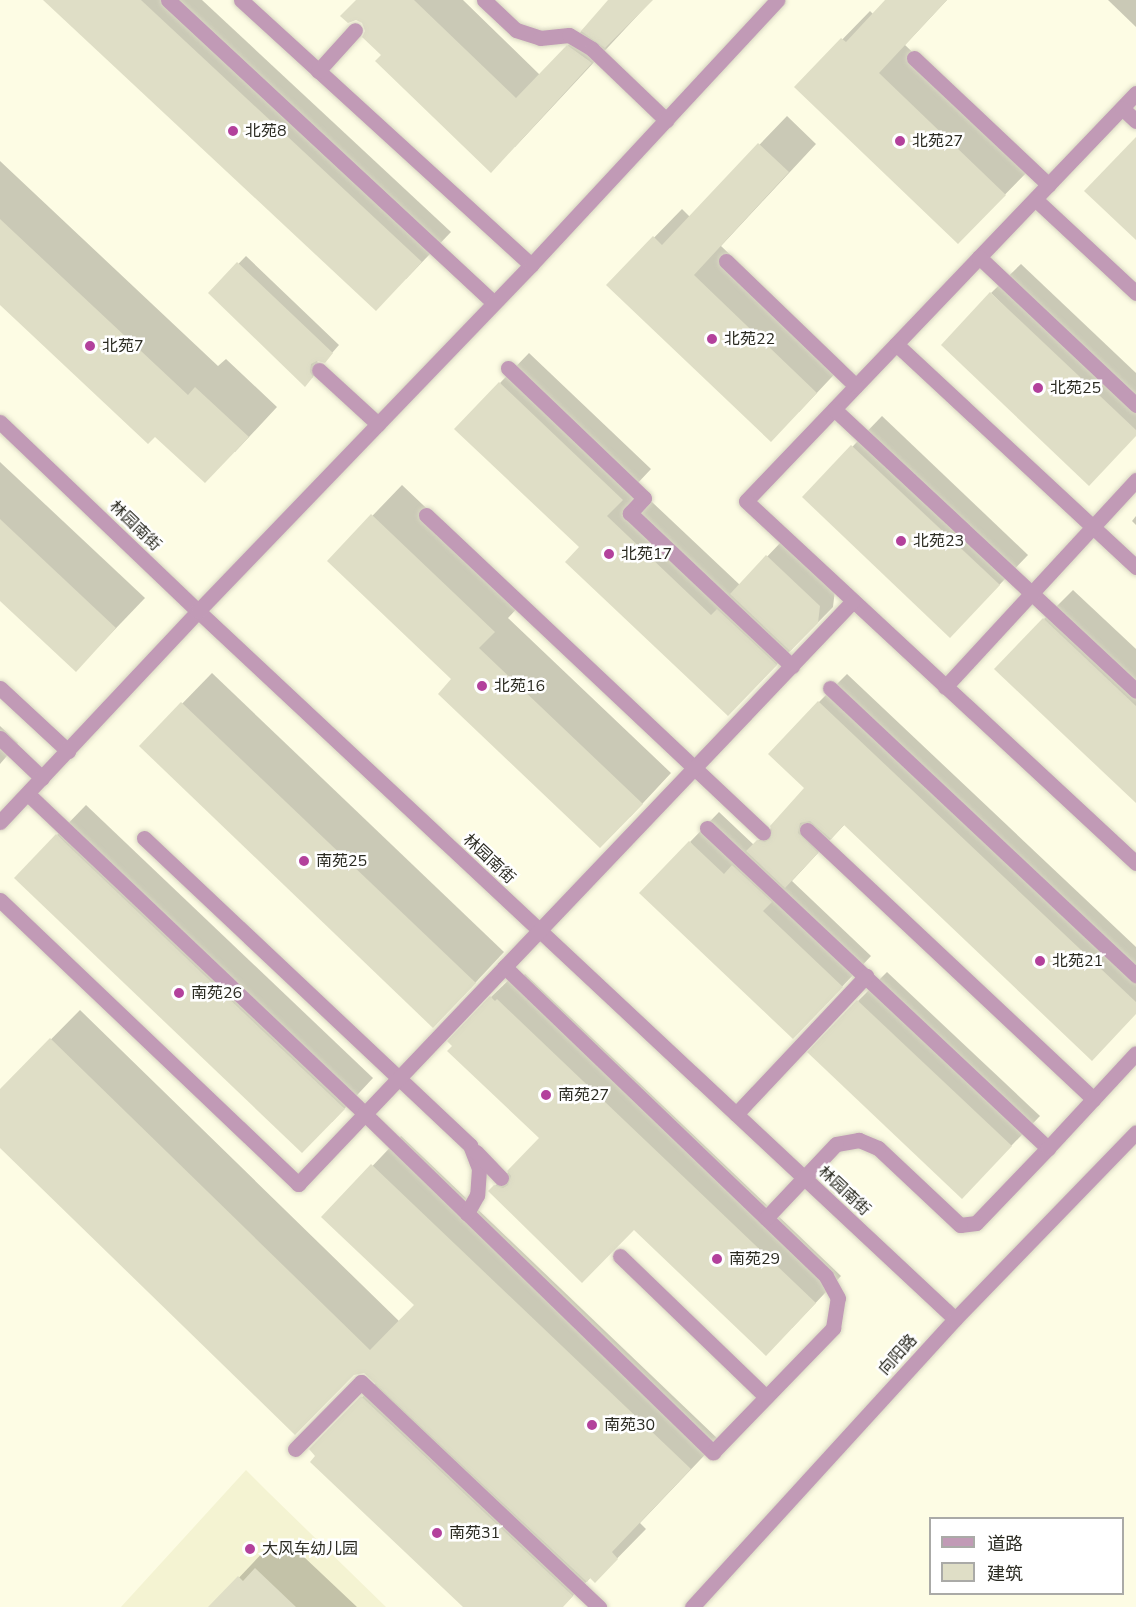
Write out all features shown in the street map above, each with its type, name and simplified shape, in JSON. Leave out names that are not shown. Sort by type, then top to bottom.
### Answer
[{"type":"street","points":[[168,0],[494,303]]},
{"type":"street","points":[[241,0],[531,266]]},
{"type":"street","points":[[483,0],[516,30],[540,38],[569,35],[592,49],[666,120]]},
{"type":"street","points":[[0,822],[198,611],[531,266],[777,0]]},
{"type":"street","points":[[318,71],[355,30]]},
{"type":"street","points":[[914,58],[1049,185]]},
{"type":"street","points":[[1136,93],[746,501],[852,602],[1136,863]]},
{"type":"street","points":[[1122,108],[1136,121]]},
{"type":"street","points":[[1035,199],[1136,293]]},
{"type":"street","points":[[979,258],[1136,405]]},
{"type":"street","points":[[726,261],[856,386]]},
{"type":"street","points":[[896,344],[1136,567]]},
{"type":"street","points":[[508,368],[644,498],[630,513],[792,666]]},
{"type":"street","points":[[320,370],[378,424]]},
{"type":"street","points":[[834,409],[1136,691]]},
{"type":"street","name":"林园南街","points":[[0,422],[198,611],[955,1319]]},
{"type":"street","points":[[945,687],[1136,480]]},
{"type":"street","points":[[426,515],[764,833]]},
{"type":"street","points":[[0,900],[298,1184],[852,602]]},
{"type":"street","points":[[0,688],[68,751]]},
{"type":"street","points":[[830,688],[1136,975]]},
{"type":"street","points":[[0,738],[42,778]]},
{"type":"street","points":[[28,794],[364,1113],[713,1452],[833,1328],[838,1298],[826,1276],[505,967]]},
{"type":"street","points":[[707,828],[1048,1148]]},
{"type":"street","points":[[807,830],[1094,1099]]},
{"type":"street","points":[[144,838],[399,1077],[501,1178]]},
{"type":"street","points":[[736,1114],[866,976]]},
{"type":"street","points":[[765,1218],[836,1144],[859,1140],[878,1148],[960,1225],[976,1223],[1136,1053]]},
{"type":"street","name":"向阳路","points":[[692,1607],[955,1319],[1136,1132]]},
{"type":"street","points":[[466,1213],[477,1195],[479,1169],[470,1145]]},
{"type":"street","points":[[620,1256],[766,1397]]},
{"type":"street","points":[[296,1449],[361,1382],[598,1607]]},
{"type":"shaded area","name":"大风车幼儿园","points":[[246,1470],[268,1492],[386,1607],[121,1607]]},
{"type":"building","name":"北苑8","points":[[43,0],[141,0],[422,262],[376,311]]},
{"type":"building","points":[[356,0],[414,0],[516,98],[567,45],[592,63],[491,173],[375,61],[381,55],[362,37],[365,31],[362,23],[356,20],[348,23],[340,16]]},
{"type":"building","points":[[608,0],[653,0],[605,48],[581,31]]},
{"type":"building","name":"北苑27","points":[[885,0],[947,0],[879,73],[1006,195],[958,244],[794,87],[841,38],[846,42]]},
{"type":"building","points":[[1136,137],[1136,240],[1084,191]]},
{"type":"building","name":"北苑22","points":[[758,143],[789,172],[694,275],[817,393],[771,442],[606,285],[653,236],[662,245]]},
{"type":"building","name":"北苑7","points":[[0,219],[188,395],[195,387],[249,437],[205,483],[155,437],[148,444],[0,305]]},
{"type":"building","points":[[237,262],[333,353],[325,363],[317,361],[311,364],[310,372],[313,377],[305,387],[208,293]]},
{"type":"building","name":"北苑25","points":[[990,292],[1136,430],[1136,436],[1089,486],[941,345]]},
{"type":"building","name":"北苑17","points":[[499,382],[623,500],[607,516],[711,615],[717,609],[777,665],[728,716],[565,562],[579,547],[454,429]]},
{"type":"building","name":"北苑23","points":[[851,445],[1000,585],[950,638],[802,497]]},
{"type":"building","name":"北苑16","points":[[371,514],[495,632],[479,648],[643,804],[600,848],[438,694],[451,679],[327,561]]},
{"type":"building","points":[[0,519],[116,628],[76,672],[0,601]]},
{"type":"building","points":[[766,555],[820,606],[818,623],[790,651],[730,594]]},
{"type":"building","points":[[1043,618],[1136,706],[1136,803],[994,669]]},
{"type":"building","points":[[818,701],[1136,1002],[1136,1014],[1092,1061],[844,825],[831,839],[810,821],[800,823],[798,833],[818,853],[785,888],[746,851],[757,840],[765,842],[770,839],[772,831],[770,826],[804,788],[768,754]]},
{"type":"building","name":"南苑25","points":[[181,702],[476,983],[433,1028],[139,746]]},
{"type":"building","name":"南苑26","points":[[56,834],[345,1109],[302,1153],[14,878]]},
{"type":"building","points":[[689,841],[724,874],[732,865],[772,902],[763,911],[843,987],[793,1039],[639,893]]},
{"type":"building","points":[[490,996],[495,1001],[497,999],[816,1303],[766,1356],[634,1230],[582,1283],[488,1191],[494,1185],[503,1188],[508,1185],[511,1176],[507,1171],[539,1138],[447,1051],[452,1046],[447,1041]]},
{"type":"building","points":[[857,1000],[1012,1146],[962,1199],[807,1052]]},
{"type":"building","points":[[50,1038],[370,1350],[414,1305],[321,1217],[371,1164],[691,1469],[612,1552],[618,1559],[595,1583],[590,1578],[587,1582],[364,1373],[354,1375],[295,1435],[0,1148],[0,1089]]},
{"type":"building","name":"南苑31","points":[[361,1396],[573,1596],[563,1607],[463,1607],[310,1462],[315,1456],[309,1449]]},
{"type":"building","points":[[255,1568],[296,1607],[208,1607],[238,1576],[243,1581]]},
{"type":"place","name":"北苑8","points":[[233,131]]},
{"type":"place","name":"北苑27","points":[[900,141]]},
{"type":"place","name":"北苑22","points":[[712,339]]},
{"type":"place","name":"北苑7","points":[[90,346]]},
{"type":"place","name":"北苑25","points":[[1038,388]]},
{"type":"place","name":"北苑23","points":[[901,541]]},
{"type":"place","name":"北苑17","points":[[609,554]]},
{"type":"place","name":"北苑16","points":[[482,686]]},
{"type":"place","name":"南苑25","points":[[304,861]]},
{"type":"place","name":"北苑21","points":[[1040,961]]},
{"type":"place","name":"南苑26","points":[[179,993]]},
{"type":"place","name":"南苑27","points":[[546,1095]]},
{"type":"place","name":"南苑29","points":[[717,1259]]},
{"type":"place","name":"南苑30","points":[[592,1425]]},
{"type":"place","name":"南苑31","points":[[437,1533]]},
{"type":"place","name":"大风车幼儿园","points":[[250,1549]]}]
